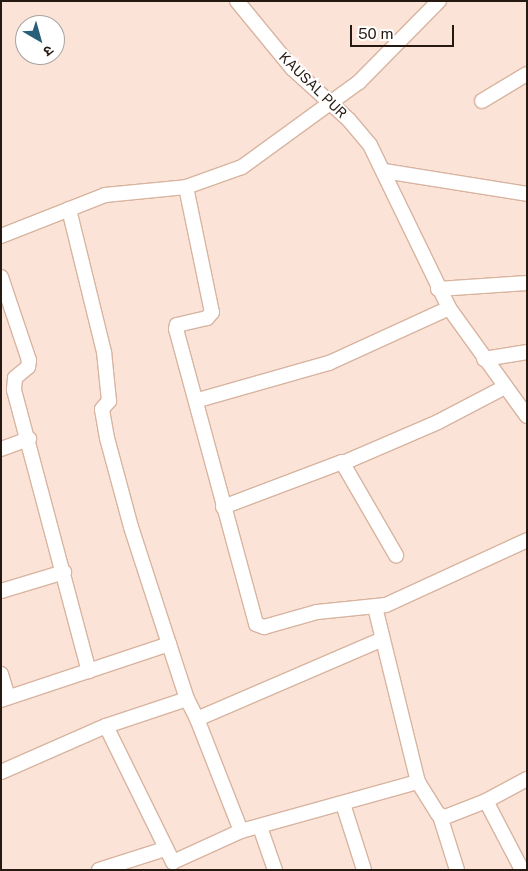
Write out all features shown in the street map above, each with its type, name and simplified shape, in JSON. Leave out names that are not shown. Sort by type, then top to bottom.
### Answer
[{"type":"street","name":"KAUSAL PUR","points":[[237,1],[292,68],[358,130],[384,171],[438,289],[449,308],[527,416]]},
{"type":"street","points":[[1,236],[110,194],[186,187],[249,164],[332,104],[385,58],[439,1]]},
{"type":"street","points":[[482,101],[527,74]]},
{"type":"street","points":[[384,171],[527,194]]},
{"type":"street","points":[[186,187],[212,309],[207,318],[175,327],[198,400],[223,507],[258,626],[331,610],[375,607],[396,602],[527,540]]},
{"type":"street","points":[[69,209],[104,352],[109,401],[102,409],[107,438],[131,527],[187,699],[197,719],[241,831]]},
{"type":"street","points":[[1,277],[30,360],[29,366],[13,384],[89,670]]},
{"type":"street","points":[[438,289],[527,283]]},
{"type":"street","points":[[198,400],[329,364],[449,308]]},
{"type":"street","points":[[484,359],[527,352]]},
{"type":"street","points":[[223,507],[343,463],[438,422],[505,387]]},
{"type":"street","points":[[1,449],[29,439]]},
{"type":"street","points":[[343,463],[396,555]]},
{"type":"street","points":[[1,591],[64,572]]},
{"type":"street","points":[[375,607],[380,640],[418,782],[440,816],[457,870]]},
{"type":"street","points":[[197,719],[380,640]]},
{"type":"street","points":[[1,674],[5,699],[169,644]]},
{"type":"street","points":[[1,772],[106,726],[187,699]]},
{"type":"street","points":[[106,726],[174,866],[241,831],[418,782]]},
{"type":"street","points":[[440,816],[486,801],[527,780]]},
{"type":"street","points":[[486,801],[522,870]]},
{"type":"street","points":[[343,804],[364,870]]},
{"type":"street","points":[[260,827],[274,870]]},
{"type":"street","points":[[99,870],[165,849]]}]
